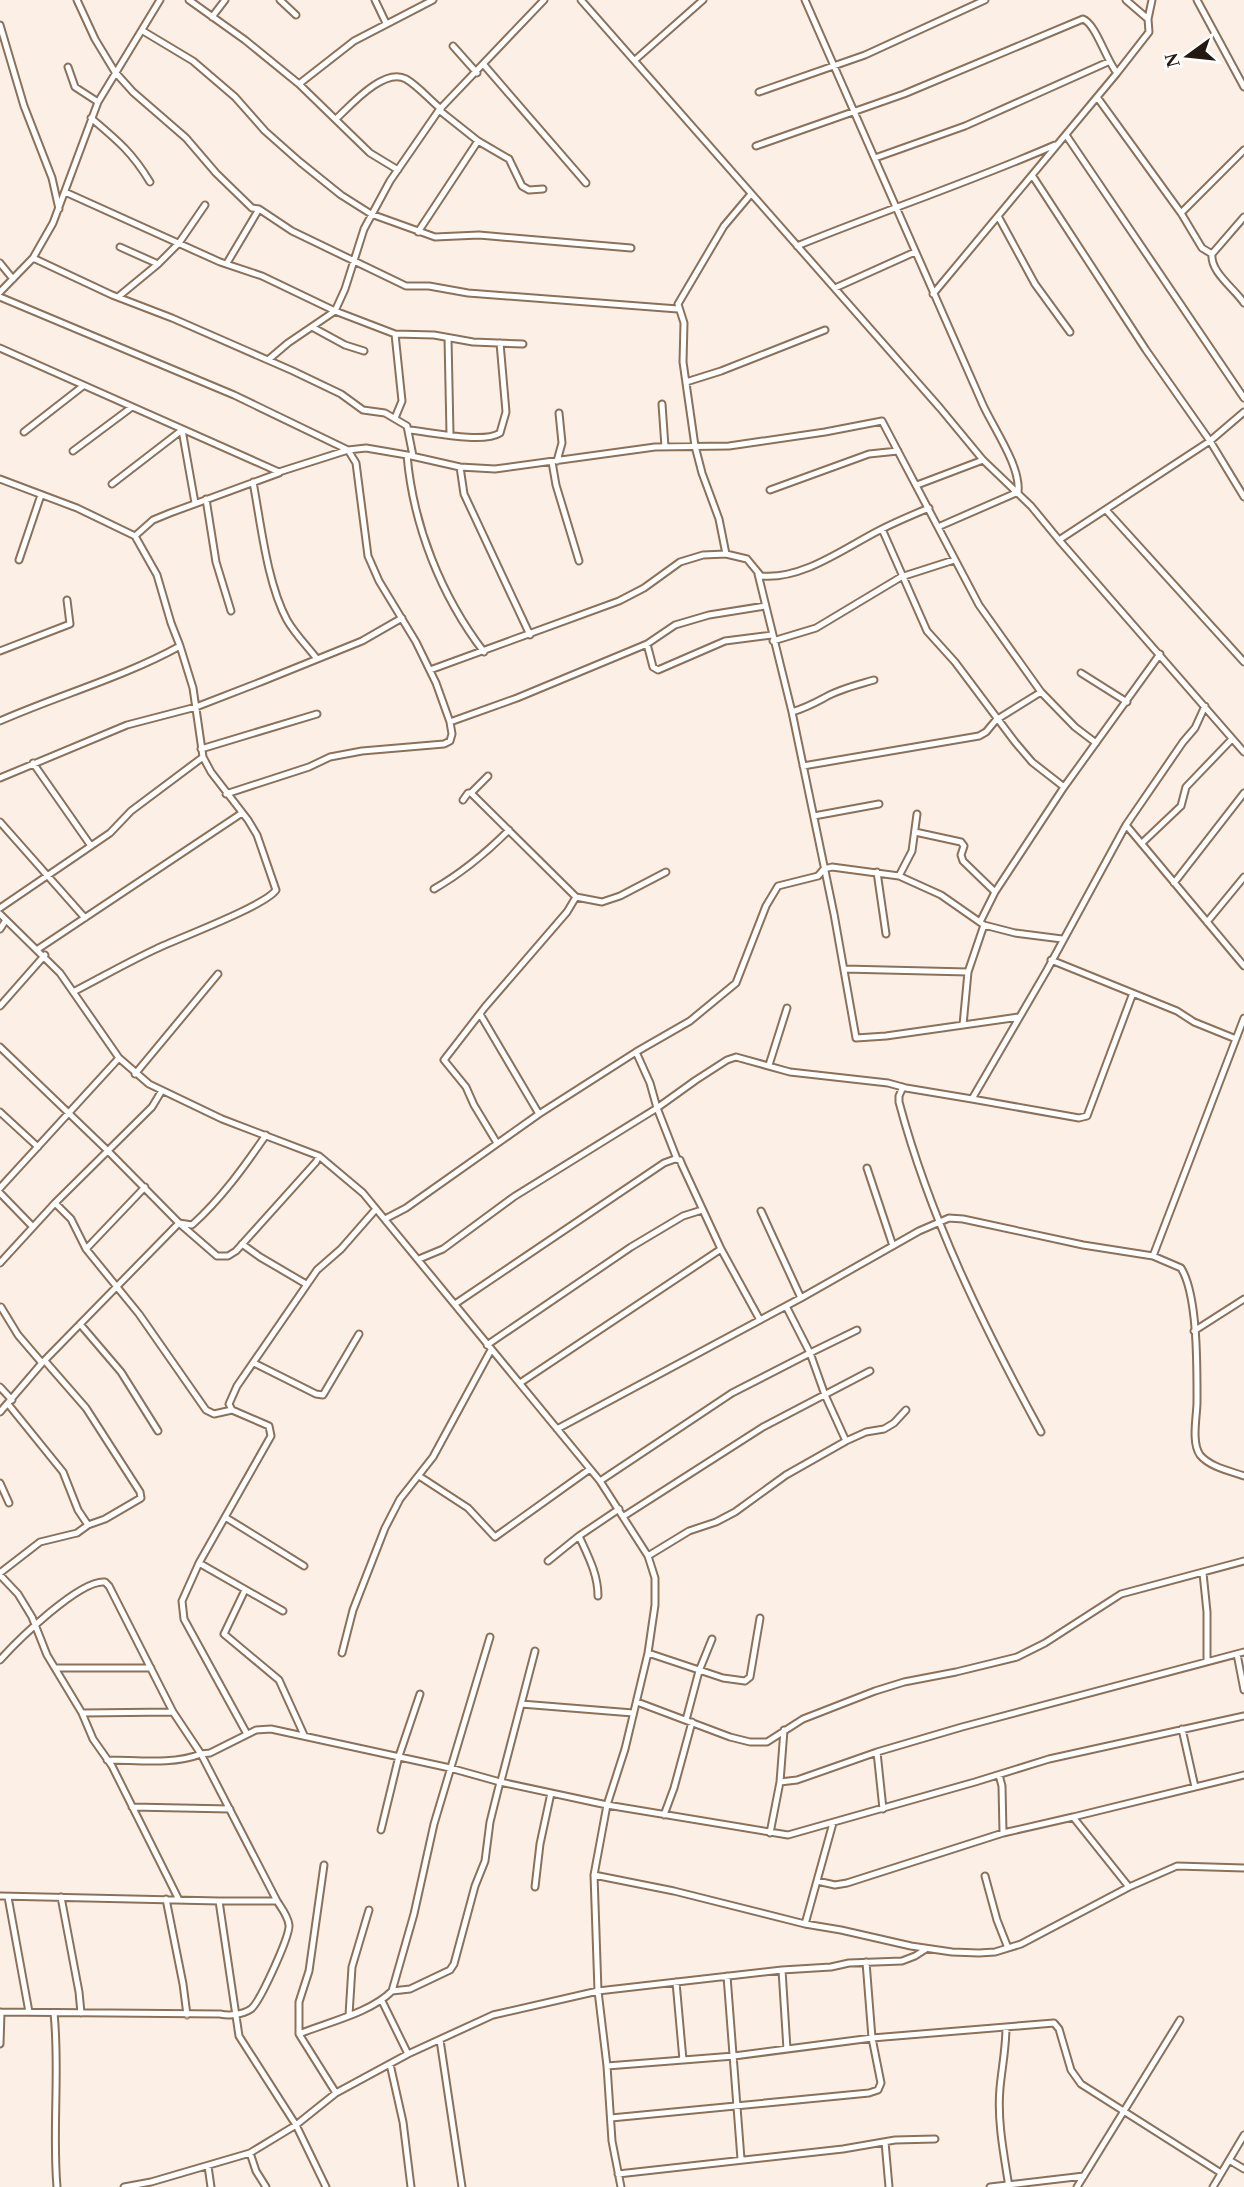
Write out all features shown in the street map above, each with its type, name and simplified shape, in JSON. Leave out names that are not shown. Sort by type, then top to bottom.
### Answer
[{"type":"street","points":[[77,0],[95,39],[115,72],[133,92],[186,138],[216,173],[252,208],[259,209],[292,231],[406,286],[678,309]]},
{"type":"street","points":[[150,0],[158,3],[90,118],[53,223],[33,258],[0,295],[245,400],[348,450],[356,463],[368,556],[379,581],[430,670],[452,734],[450,741],[444,744],[362,751],[330,757],[309,767],[226,794]]},
{"type":"street","points":[[189,0],[245,40],[299,84],[370,153],[398,170]]},
{"type":"street","points":[[212,17],[225,0]]},
{"type":"street","points":[[280,0],[296,15]]},
{"type":"street","points":[[375,0],[386,23]]},
{"type":"street","points":[[299,84],[354,41],[431,0]]},
{"type":"street","points":[[268,360],[288,342],[335,311],[371,214],[398,170],[440,110],[544,0]]},
{"type":"street","points":[[581,0],[983,460],[1040,515],[1244,751]]},
{"type":"street","points":[[635,60],[703,0]]},
{"type":"street","points":[[806,0],[933,294],[990,421],[1016,471],[1018,492]]},
{"type":"street","points":[[962,0],[964,10]]},
{"type":"street","points":[[759,92],[865,55],[985,0]]},
{"type":"street","points":[[1126,0],[1148,19]]},
{"type":"street","points":[[933,294],[1149,32],[1148,19],[1153,0]]},
{"type":"street","points":[[1197,0],[1244,87]]},
{"type":"street","points":[[1203,9],[1206,0]]},
{"type":"street","points":[[756,146],[855,113],[1083,19],[1090,23],[1108,62],[1117,74]]},
{"type":"street","points":[[0,25],[24,106],[52,178],[59,209]]},
{"type":"street","points":[[143,31],[193,61],[235,97],[265,131],[300,162],[341,195],[371,214],[435,237],[479,235],[631,248]]},
{"type":"street","points":[[453,46],[477,73]]},
{"type":"street","points":[[875,158],[965,126],[1108,62]]},
{"type":"street","points":[[484,65],[586,183]]},
{"type":"street","points":[[68,67],[75,87],[98,102]]},
{"type":"street","points":[[337,119],[364,92],[380,82],[400,77],[409,80],[478,141],[509,159],[522,186],[529,190],[544,190]]},
{"type":"street","points":[[1097,97],[1181,213],[1202,248],[1212,254]]},
{"type":"street","points":[[90,118],[116,137],[140,164],[150,182]]},
{"type":"street","points":[[1066,135],[1244,398]]},
{"type":"street","points":[[418,232],[478,141]]},
{"type":"street","points":[[797,246],[895,206],[983,177],[1058,144]]},
{"type":"street","points":[[1181,213],[1244,150]]},
{"type":"street","points":[[1032,175],[1244,497]]},
{"type":"street","points":[[65,192],[286,287],[335,311],[394,334],[523,344]]},
{"type":"street","points":[[726,554],[719,519],[695,446],[683,362],[684,323],[678,309],[680,299],[724,226],[751,194]]},
{"type":"street","points":[[118,297],[179,243],[205,205]]},
{"type":"street","points":[[227,263],[259,209]]},
{"type":"street","points":[[998,216],[1035,284],[1070,332]]},
{"type":"street","points":[[1244,217],[1212,254],[1212,262],[1244,303]]},
{"type":"street","points":[[120,247],[158,264]]},
{"type":"street","points":[[835,288],[915,252]]},
{"type":"street","points":[[33,258],[268,360],[341,394],[363,410],[381,412],[407,426],[413,499],[428,549],[456,612],[484,652]]},
{"type":"street","points":[[0,263],[13,279]]},
{"type":"street","points":[[312,327],[345,345],[364,351]]},
{"type":"street","points":[[686,382],[825,330]]},
{"type":"street","points":[[394,334],[402,401],[395,418]]},
{"type":"street","points":[[449,338],[450,435]]},
{"type":"street","points":[[409,430],[477,437],[494,437],[500,433],[506,412],[500,343]]},
{"type":"street","points":[[0,360],[2,350],[279,472]]},
{"type":"street","points":[[24,432],[83,386]]},
{"type":"street","points":[[662,404],[665,447]]},
{"type":"street","points":[[73,451],[132,407]]},
{"type":"street","points":[[1059,540],[1209,441],[1244,412]]},
{"type":"street","points":[[559,413],[562,443],[555,462],[556,485],[579,561]]},
{"type":"street","points":[[135,536],[153,520],[195,503],[348,450],[366,448],[460,467],[495,469],[665,447],[729,446],[825,432],[878,420],[884,424],[979,605],[1041,692],[1075,727],[1096,743]]},
{"type":"street","points":[[113,484],[182,430]]},
{"type":"street","points":[[182,430],[195,503]]},
{"type":"street","points":[[770,490],[869,454],[898,451]]},
{"type":"street","points":[[917,485],[983,460]]},
{"type":"street","points":[[460,467],[464,494],[530,635]]},
{"type":"street","points":[[0,479],[77,508],[135,536],[157,575],[193,688],[203,757],[226,794],[257,835],[276,890],[256,904],[155,949],[75,991]]},
{"type":"street","points":[[253,482],[280,603],[288,621],[317,659]]},
{"type":"street","points":[[938,527],[1018,492]]},
{"type":"street","points":[[19,560],[41,495]]},
{"type":"street","points":[[206,499],[214,553],[231,611]]},
{"type":"street","points":[[758,574],[773,576],[807,568],[881,529],[929,508]]},
{"type":"street","points":[[1106,510],[1244,662]]},
{"type":"street","points":[[881,529],[927,631],[955,662],[996,720],[1032,762],[1064,787]]},
{"type":"street","points":[[430,670],[619,601],[689,558],[726,554],[747,559],[758,574],[792,712],[855,1035],[858,1039],[1020,1017]]},
{"type":"street","points":[[647,643],[653,667],[658,670],[725,641],[772,638],[816,628],[901,577],[954,559]]},
{"type":"street","points":[[0,651],[70,624],[67,600]]},
{"type":"street","points":[[450,722],[517,698],[647,643],[675,625],[709,615],[765,606]]},
{"type":"street","points":[[0,778],[127,725],[196,707],[317,659],[362,641],[402,618]]},
{"type":"street","points":[[0,721],[146,663],[180,646]]},
{"type":"street","points":[[963,1025],[968,972],[995,892],[1064,787],[1160,654]]},
{"type":"street","points":[[1082,673],[1127,702]]},
{"type":"street","points":[[792,712],[811,706],[851,686],[874,680]]},
{"type":"street","points":[[803,766],[979,736],[996,720],[1041,692]]},
{"type":"street","points":[[972,1099],[1126,825],[1195,728],[1205,706]]},
{"type":"street","points":[[201,749],[317,714]]},
{"type":"street","points":[[1142,843],[1181,806],[1186,787],[1232,739]]},
{"type":"street","points":[[0,908],[110,833],[131,811],[203,757]]},
{"type":"street","points":[[33,763],[91,846]]},
{"type":"street","points":[[463,800],[488,776]]},
{"type":"street","points":[[471,793],[576,897],[602,902],[620,897],[666,872]]},
{"type":"street","points":[[1174,883],[1244,793]]},
{"type":"street","points":[[814,816],[878,804]]},
{"type":"street","points":[[38,949],[242,813]]},
{"type":"street","points":[[899,876],[912,851],[917,814]]},
{"type":"street","points":[[0,822],[85,919]]},
{"type":"street","points":[[1126,825],[1244,966]]},
{"type":"street","points":[[434,889],[459,873],[509,830]]},
{"type":"street","points":[[915,832],[961,842],[964,846],[961,855],[963,861],[995,892]]},
{"type":"street","points":[[384,1219],[406,1208],[539,1114],[690,1021],[736,983],[766,906],[778,886],[818,876],[824,869],[832,867],[899,876],[941,895],[982,924],[1015,933],[1062,939]]},
{"type":"street","points":[[877,872],[886,934]]},
{"type":"street","points":[[1207,922],[1244,877]]},
{"type":"street","points":[[497,1143],[466,1087],[444,1060],[567,912],[576,897]]},
{"type":"street","points":[[0,914],[38,949],[75,991],[119,1058],[135,1074],[161,1092],[222,1119],[319,1156],[343,1174],[419,1259],[600,1481],[648,1556],[655,1591],[648,1653],[625,1749],[607,1805],[594,1875],[598,1991],[621,2187]]},
{"type":"street","points":[[0,929],[6,919]]},
{"type":"street","points":[[0,1006],[44,956]]},
{"type":"street","points":[[1052,960],[1236,1039]]},
{"type":"street","points":[[844,969],[968,972]]},
{"type":"street","points":[[135,1074],[218,974]]},
{"type":"street","points":[[419,1259],[443,1249],[515,1196],[657,1108],[726,1060],[736,1057],[790,1072],[888,1083],[1079,1118],[1087,1116],[1133,993]]},
{"type":"street","points":[[769,1065],[787,1008]]},
{"type":"street","points":[[480,1014],[539,1114]]},
{"type":"street","points":[[1153,1256],[1244,1018]]},
{"type":"street","points":[[0,1046],[179,1223],[217,1256],[228,1256],[242,1244],[319,1156]]},
{"type":"street","points":[[636,1052],[677,1159],[721,1250],[760,1320]]},
{"type":"street","points":[[1,1183],[38,1147],[119,1058]]},
{"type":"street","points":[[903,1087],[898,1096],[899,1102],[921,1175],[939,1222],[995,1348],[1041,1432]]},
{"type":"street","points":[[0,1264],[54,1203],[152,1107],[161,1092]]},
{"type":"street","points":[[0,1112],[38,1147]]},
{"type":"street","points":[[179,1223],[192,1225],[203,1215],[237,1176],[266,1135]]},
{"type":"street","points":[[455,1304],[664,1163],[677,1159]]},
{"type":"street","points":[[867,1168],[894,1246]]},
{"type":"street","points":[[86,1249],[145,1187]]},
{"type":"street","points":[[0,1194],[33,1227]]},
{"type":"street","points":[[54,1203],[71,1219],[86,1249],[139,1314],[206,1410],[214,1414],[232,1410],[269,1426],[271,1436],[199,1563],[182,1601],[184,1619],[247,1734]]},
{"type":"street","points":[[232,1410],[229,1407],[230,1401],[306,1284],[376,1209]]},
{"type":"street","points":[[342,1653],[353,1610],[385,1528],[400,1499],[433,1457],[489,1348],[631,1247],[684,1216],[702,1210]]},
{"type":"street","points":[[761,1211],[801,1298]]},
{"type":"street","points":[[557,1429],[949,1218],[1153,1256],[1177,1265],[1185,1273],[1192,1300],[1197,1448],[1201,1456],[1213,1464],[1244,1476]]},
{"type":"street","points":[[0,1412],[44,1362],[179,1223]]},
{"type":"street","points":[[242,1244],[306,1284]]},
{"type":"street","points":[[520,1383],[721,1250]]},
{"type":"street","points":[[1194,1331],[1244,1299]]},
{"type":"street","points":[[786,1306],[810,1353],[846,1441]]},
{"type":"street","points":[[1,1307],[18,1335],[86,1408],[141,1495],[138,1500],[81,1531],[50,1539],[33,1547],[0,1574],[18,1594],[36,1625],[47,1655],[82,1713],[93,1739],[107,1760],[179,1900]]},
{"type":"street","points":[[80,1324],[121,1372],[158,1431]]},
{"type":"street","points":[[600,1481],[733,1393],[857,1330]]},
{"type":"street","points":[[254,1363],[323,1395],[359,1334]]},
{"type":"street","points":[[624,1516],[764,1427],[870,1371]]},
{"type":"street","points":[[0,1387],[63,1472],[78,1510],[88,1525]]},
{"type":"street","points":[[648,1556],[689,1531],[735,1512],[786,1475],[846,1441],[866,1432],[884,1429],[906,1410]]},
{"type":"street","points":[[419,1476],[468,1508],[497,1537],[590,1469]]},
{"type":"street","points":[[0,1483],[9,1503]]},
{"type":"street","points":[[548,1561],[619,1509]]},
{"type":"street","points":[[225,1517],[304,1566]]},
{"type":"street","points":[[579,1536],[593,1565],[598,1596]]},
{"type":"street","points":[[637,1702],[750,1742],[767,1741],[803,1719],[895,1685],[1017,1657],[1045,1643],[1121,1594],[1244,1561]]},
{"type":"street","points":[[199,1563],[283,1611]]},
{"type":"street","points":[[1203,1573],[1207,1612],[1207,1661]]},
{"type":"street","points":[[0,1660],[18,1639],[68,1597],[93,1583],[105,1582],[173,1712],[201,1754],[286,1916],[289,1929],[273,1971],[257,2001],[248,2011],[230,2016],[1,2012],[0,2044]]},
{"type":"street","points":[[246,1590],[224,1634],[279,1680],[304,1735]]},
{"type":"street","points":[[648,1653],[723,1678],[745,1681],[749,1679],[760,1618]]},
{"type":"street","points":[[299,2035],[383,2001],[392,1991],[414,1914],[434,1824],[490,1637]]},
{"type":"street","points":[[664,1815],[674,1788],[699,1671],[712,1639]]},
{"type":"street","points":[[392,1991],[410,1989],[428,1982],[446,1973],[454,1964],[475,1886],[485,1861],[490,1822],[535,1651]]},
{"type":"street","points":[[780,1782],[797,1780],[877,1752],[1240,1653],[1244,1690]]},
{"type":"street","points":[[55,1668],[151,1668]]},
{"type":"street","points":[[381,1830],[399,1756],[420,1694]]},
{"type":"street","points":[[521,1704],[634,1713]]},
{"type":"street","points":[[82,1713],[173,1712]]},
{"type":"street","points":[[107,1760],[190,1758],[210,1753],[262,1729],[304,1735],[607,1805],[788,1835],[1073,1753],[1244,1716]]},
{"type":"street","points":[[1182,1729],[1195,1787]]},
{"type":"street","points":[[770,1833],[780,1782],[785,1730]]},
{"type":"street","points":[[877,1752],[883,1809]]},
{"type":"street","points":[[999,1774],[1003,1798],[1003,1833]]},
{"type":"street","points":[[817,1881],[835,1885],[847,1883],[1003,1833],[1244,1775]]},
{"type":"street","points":[[535,1887],[540,1844],[551,1793]]},
{"type":"street","points":[[132,1807],[230,1809]]},
{"type":"street","points":[[1073,1817],[1129,1887]]},
{"type":"street","points":[[805,1924],[833,1824]]},
{"type":"street","points":[[324,1865],[309,1971],[299,2002],[299,2035],[336,2093]]},
{"type":"street","points":[[594,1875],[926,1949],[979,1953],[1008,1948],[1030,1939],[1129,1887],[1178,1866],[1244,1868]]},
{"type":"street","points":[[985,1876],[994,1913],[1008,1948]]},
{"type":"street","points":[[0,1896],[277,1901]]},
{"type":"street","points":[[8,1896],[29,2012]]},
{"type":"street","points":[[61,1897],[81,2013]]},
{"type":"street","points":[[166,1899],[187,2015]]},
{"type":"street","points":[[219,1901],[239,2036],[296,2125],[326,2187]]},
{"type":"street","points":[[349,2015],[352,1966],[369,1910]]},
{"type":"street","points":[[124,2187],[152,2185],[250,2153],[296,2125],[336,2093],[370,2077],[408,2054],[493,2015],[598,1991],[656,1983],[866,1962],[902,1961],[926,1949]]},
{"type":"street","points":[[611,2118],[875,2092],[881,2083],[872,2038],[866,1962]]},
{"type":"street","points":[[782,1970],[787,2049]]},
{"type":"street","points":[[727,1976],[741,2159]]},
{"type":"street","points":[[676,1982],[683,2060]]},
{"type":"street","points":[[383,2001],[408,2054]]},
{"type":"street","points":[[54,2013],[57,2040],[57,2187]]},
{"type":"street","points":[[1077,2187],[1180,2020]]},
{"type":"street","points":[[607,2066],[734,2056],[872,2038],[1051,2023],[1057,2025],[1074,2078],[1222,2173]]},
{"type":"street","points":[[1006,2027],[1006,2052],[999,2089],[1001,2137],[1009,2186]]},
{"type":"street","points":[[440,2040],[462,2187]]},
{"type":"street","points":[[390,2064],[403,2122],[411,2187]]},
{"type":"street","points":[[1213,2187],[1244,2134]]},
{"type":"street","points":[[618,2174],[902,2139],[935,2139]]},
{"type":"street","points":[[885,2142],[889,2187]]},
{"type":"street","points":[[250,2153],[266,2187]]},
{"type":"street","points":[[1229,2160],[1244,2169]]},
{"type":"street","points":[[208,2166],[211,2187]]},
{"type":"street","points":[[990,2187],[1084,2176]]}]
